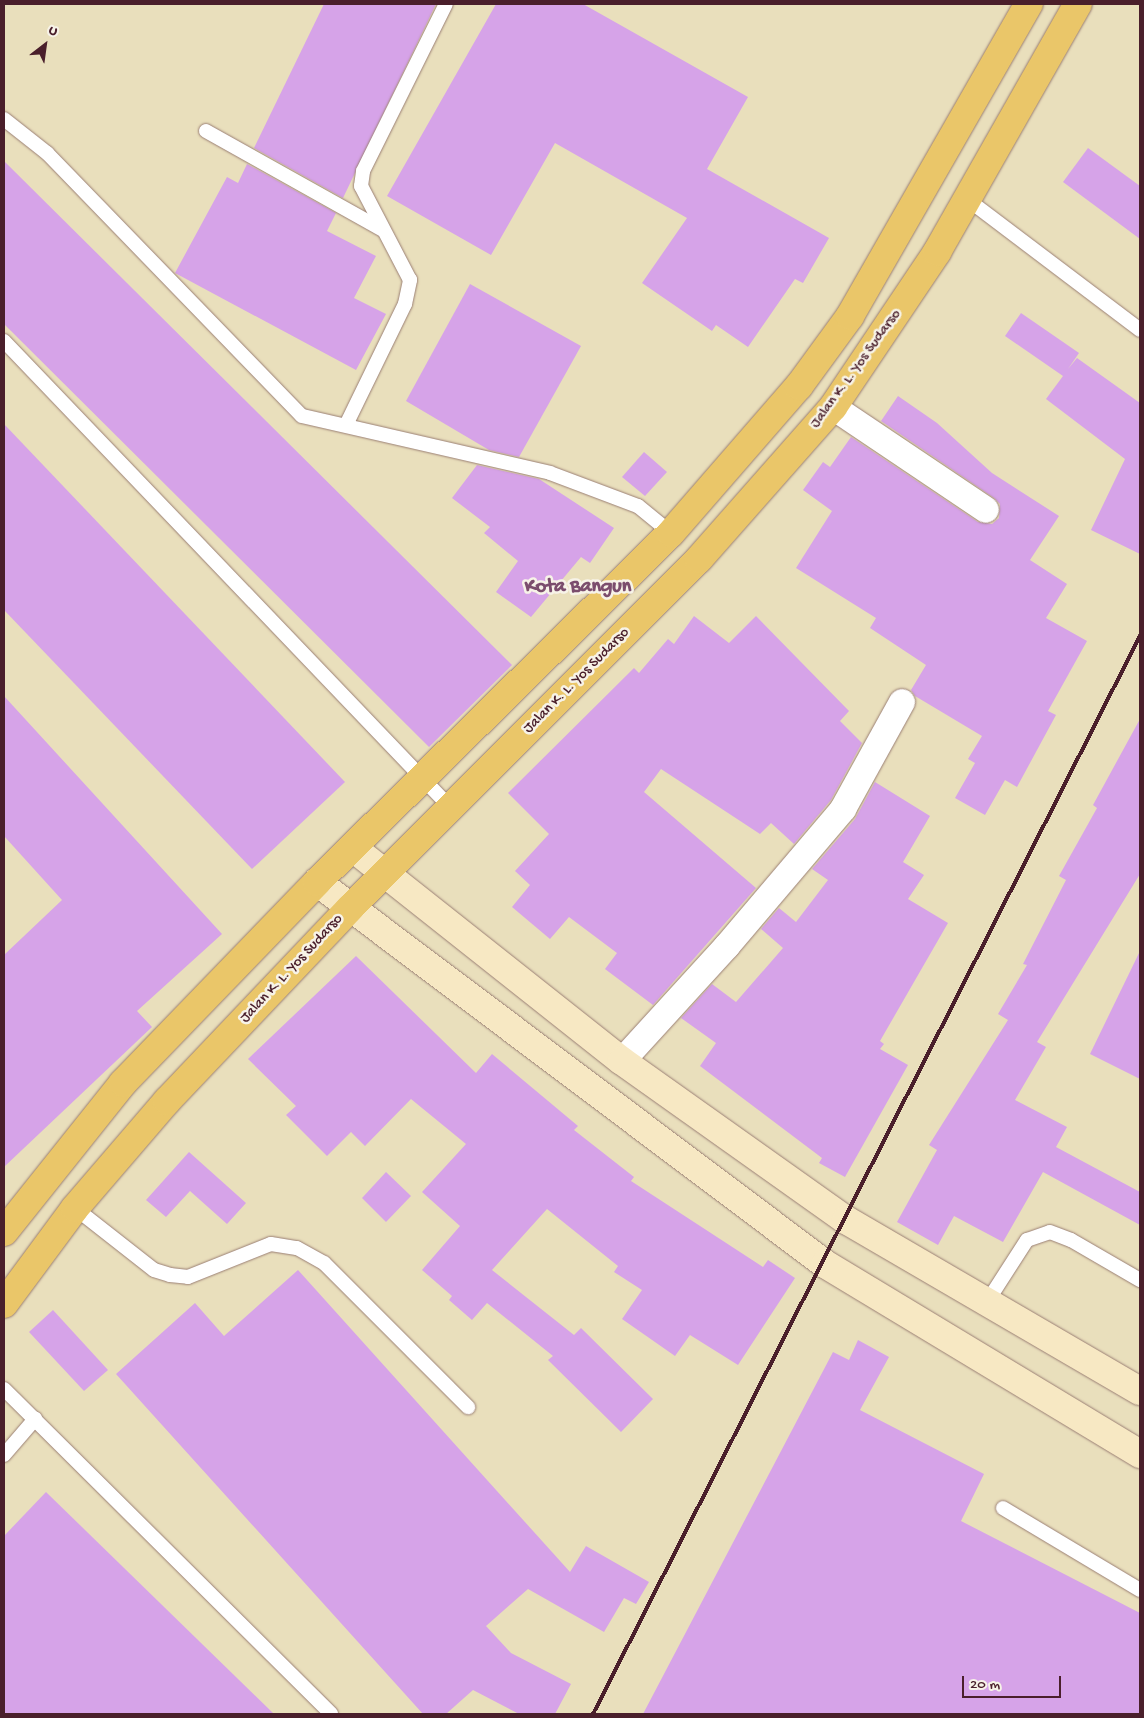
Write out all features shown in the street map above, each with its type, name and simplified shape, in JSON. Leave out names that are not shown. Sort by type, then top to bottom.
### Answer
[{"type":"highway","points":[[4,1232],[123,1083],[317,882],[671,532],[799,386],[850,316],[1029,4]]},
{"type":"highway","name":"Jalan K. L. Yos Sudarso","points":[[4,1304],[75,1208],[167,1101],[349,909],[699,559],[833,407],[968,199],[1078,4]]},
{"type":"street","points":[[833,407],[986,510]]},
{"type":"street","points":[[622,1061],[728,946],[843,809],[902,702]]},
{"type":"street","points":[[353,848],[622,1061],[846,1220],[1140,1390]]},
{"type":"street","points":[[317,882],[349,909],[825,1264],[1140,1454]]},
{"type":"lane","points":[[346,425],[405,304],[410,280],[361,186],[363,171],[446,4]]},
{"type":"lane","points":[[4,119],[47,153],[277,394],[302,416],[550,473],[638,506],[671,532]]},
{"type":"lane","points":[[206,131],[383,230]]},
{"type":"lane","points":[[968,199],[1140,330]]},
{"type":"lane","points":[[4,341],[422,780],[450,807]]},
{"type":"lane","points":[[75,1208],[154,1270],[170,1275],[188,1277],[271,1244],[297,1248],[324,1263],[468,1407]]},
{"type":"lane","points":[[987,1302],[1027,1240],[1050,1232],[1071,1240],[1140,1280]]},
{"type":"lane","points":[[4,1389],[331,1714]]},
{"type":"lane","points":[[4,1455],[35,1419]]},
{"type":"lane","points":[[1004,1508],[1140,1590]]},
{"type":"building","points":[[324,4],[436,4],[343,198],[254,148]]},
{"type":"building","points":[[496,4],[583,4],[748,97],[707,169],[829,238],[803,283],[795,279],[748,347],[716,325],[712,331],[642,283],[687,218],[555,143],[491,255],[387,196]]},
{"type":"building","points":[[1088,148],[1140,186],[1140,239],[1063,182]]},
{"type":"building","points":[[4,161],[512,665],[429,747],[4,324]]},
{"type":"building","points":[[247,164],[336,213],[327,231],[376,256],[354,298],[386,314],[356,370],[175,273],[227,177],[238,183]]},
{"type":"building","points":[[470,284],[581,346],[519,457],[489,450],[406,401]]},
{"type":"building","points":[[1021,313],[1079,353],[1068,369],[1077,358],[1140,403],[1140,554],[1091,530],[1125,459],[1046,399],[1063,376],[1005,336]]},
{"type":"building","points":[[898,396],[937,423],[992,473],[1059,516],[1030,560],[1067,584],[1046,618],[1087,641],[1048,711],[1056,715],[1017,787],[1005,780],[985,815],[955,798],[975,763],[968,759],[982,736],[915,696],[911,690],[926,665],[870,628],[876,618],[796,568],[832,511],[803,490],[823,462],[830,467],[851,437],[978,522],[992,524],[999,518],[1000,504],[994,498],[881,421]]},
{"type":"building","points":[[4,424],[345,782],[252,869],[4,610]]},
{"type":"building","points":[[644,452],[667,472],[645,496],[622,477]]},
{"type":"building","points":[[477,465],[539,479],[614,528],[590,563],[581,557],[531,617],[496,592],[518,561],[484,533],[490,527],[452,498]]},
{"type":"building","points":[[694,616],[729,643],[756,616],[849,711],[840,721],[862,743],[831,800],[794,844],[771,823],[760,834],[661,769],[644,792],[756,888],[653,1005],[605,969],[617,953],[569,917],[550,939],[512,907],[530,885],[515,871],[549,834],[508,793],[634,668],[639,673],[668,639],[674,644]]},
{"type":"building","points":[[4,696],[222,934],[137,1011],[152,1027],[4,1167],[4,955],[62,900],[4,836]]},
{"type":"building","points":[[1140,719],[1140,874],[1037,1042],[1046,1047],[1015,1100],[1067,1127],[1056,1147],[1140,1192],[1140,1225],[1043,1172],[1003,1242],[954,1216],[938,1245],[897,1222],[937,1150],[929,1145],[1008,1020],[998,1014],[1027,965],[1023,964],[1066,880],[1059,876],[1097,808],[1093,805]]},
{"type":"building","points":[[875,782],[930,816],[903,862],[924,875],[908,899],[948,923],[880,1041],[884,1044],[880,1049],[908,1065],[845,1177],[819,1163],[822,1158],[700,1066],[716,1043],[681,1018],[712,984],[736,1002],[783,948],[761,929],[779,908],[796,922],[828,880],[812,869],[855,819]]},
{"type":"building","points":[[1140,951],[1140,1079],[1090,1054]]},
{"type":"building","points":[[356,956],[476,1073],[492,1054],[578,1126],[574,1130],[634,1177],[631,1181],[763,1267],[768,1260],[795,1278],[738,1365],[690,1335],[675,1356],[622,1319],[642,1290],[614,1272],[618,1266],[547,1209],[492,1270],[574,1335],[581,1328],[653,1399],[621,1432],[548,1360],[553,1356],[487,1303],[472,1320],[449,1300],[452,1296],[422,1270],[460,1226],[422,1192],[466,1144],[411,1099],[365,1146],[351,1132],[327,1156],[286,1115],[296,1106],[248,1059]]},
{"type":"building","points":[[189,1152],[246,1203],[227,1224],[190,1191],[166,1217],[146,1200]]},
{"type":"building","points":[[386,1172],[411,1196],[386,1222],[362,1198]]},
{"type":"building","points":[[298,1270],[570,1572],[586,1546],[649,1582],[636,1604],[624,1598],[604,1632],[528,1589],[486,1626],[511,1653],[571,1684],[555,1714],[519,1714],[473,1690],[446,1714],[423,1714],[116,1374],[195,1303],[224,1336]]},
{"type":"building","points":[[53,1310],[108,1370],[84,1391],[29,1332]]},
{"type":"building","points":[[858,1340],[889,1357],[860,1410],[984,1474],[961,1521],[1140,1613],[1140,1714],[643,1714],[833,1352],[849,1360]]},
{"type":"building","points":[[46,1492],[274,1714],[4,1714],[4,1536]]},
{"type":"railway","points":[[593,1714],[1140,636]]},
{"type":"district","name":"Kota Bangun","points":[[578,587]]}]
